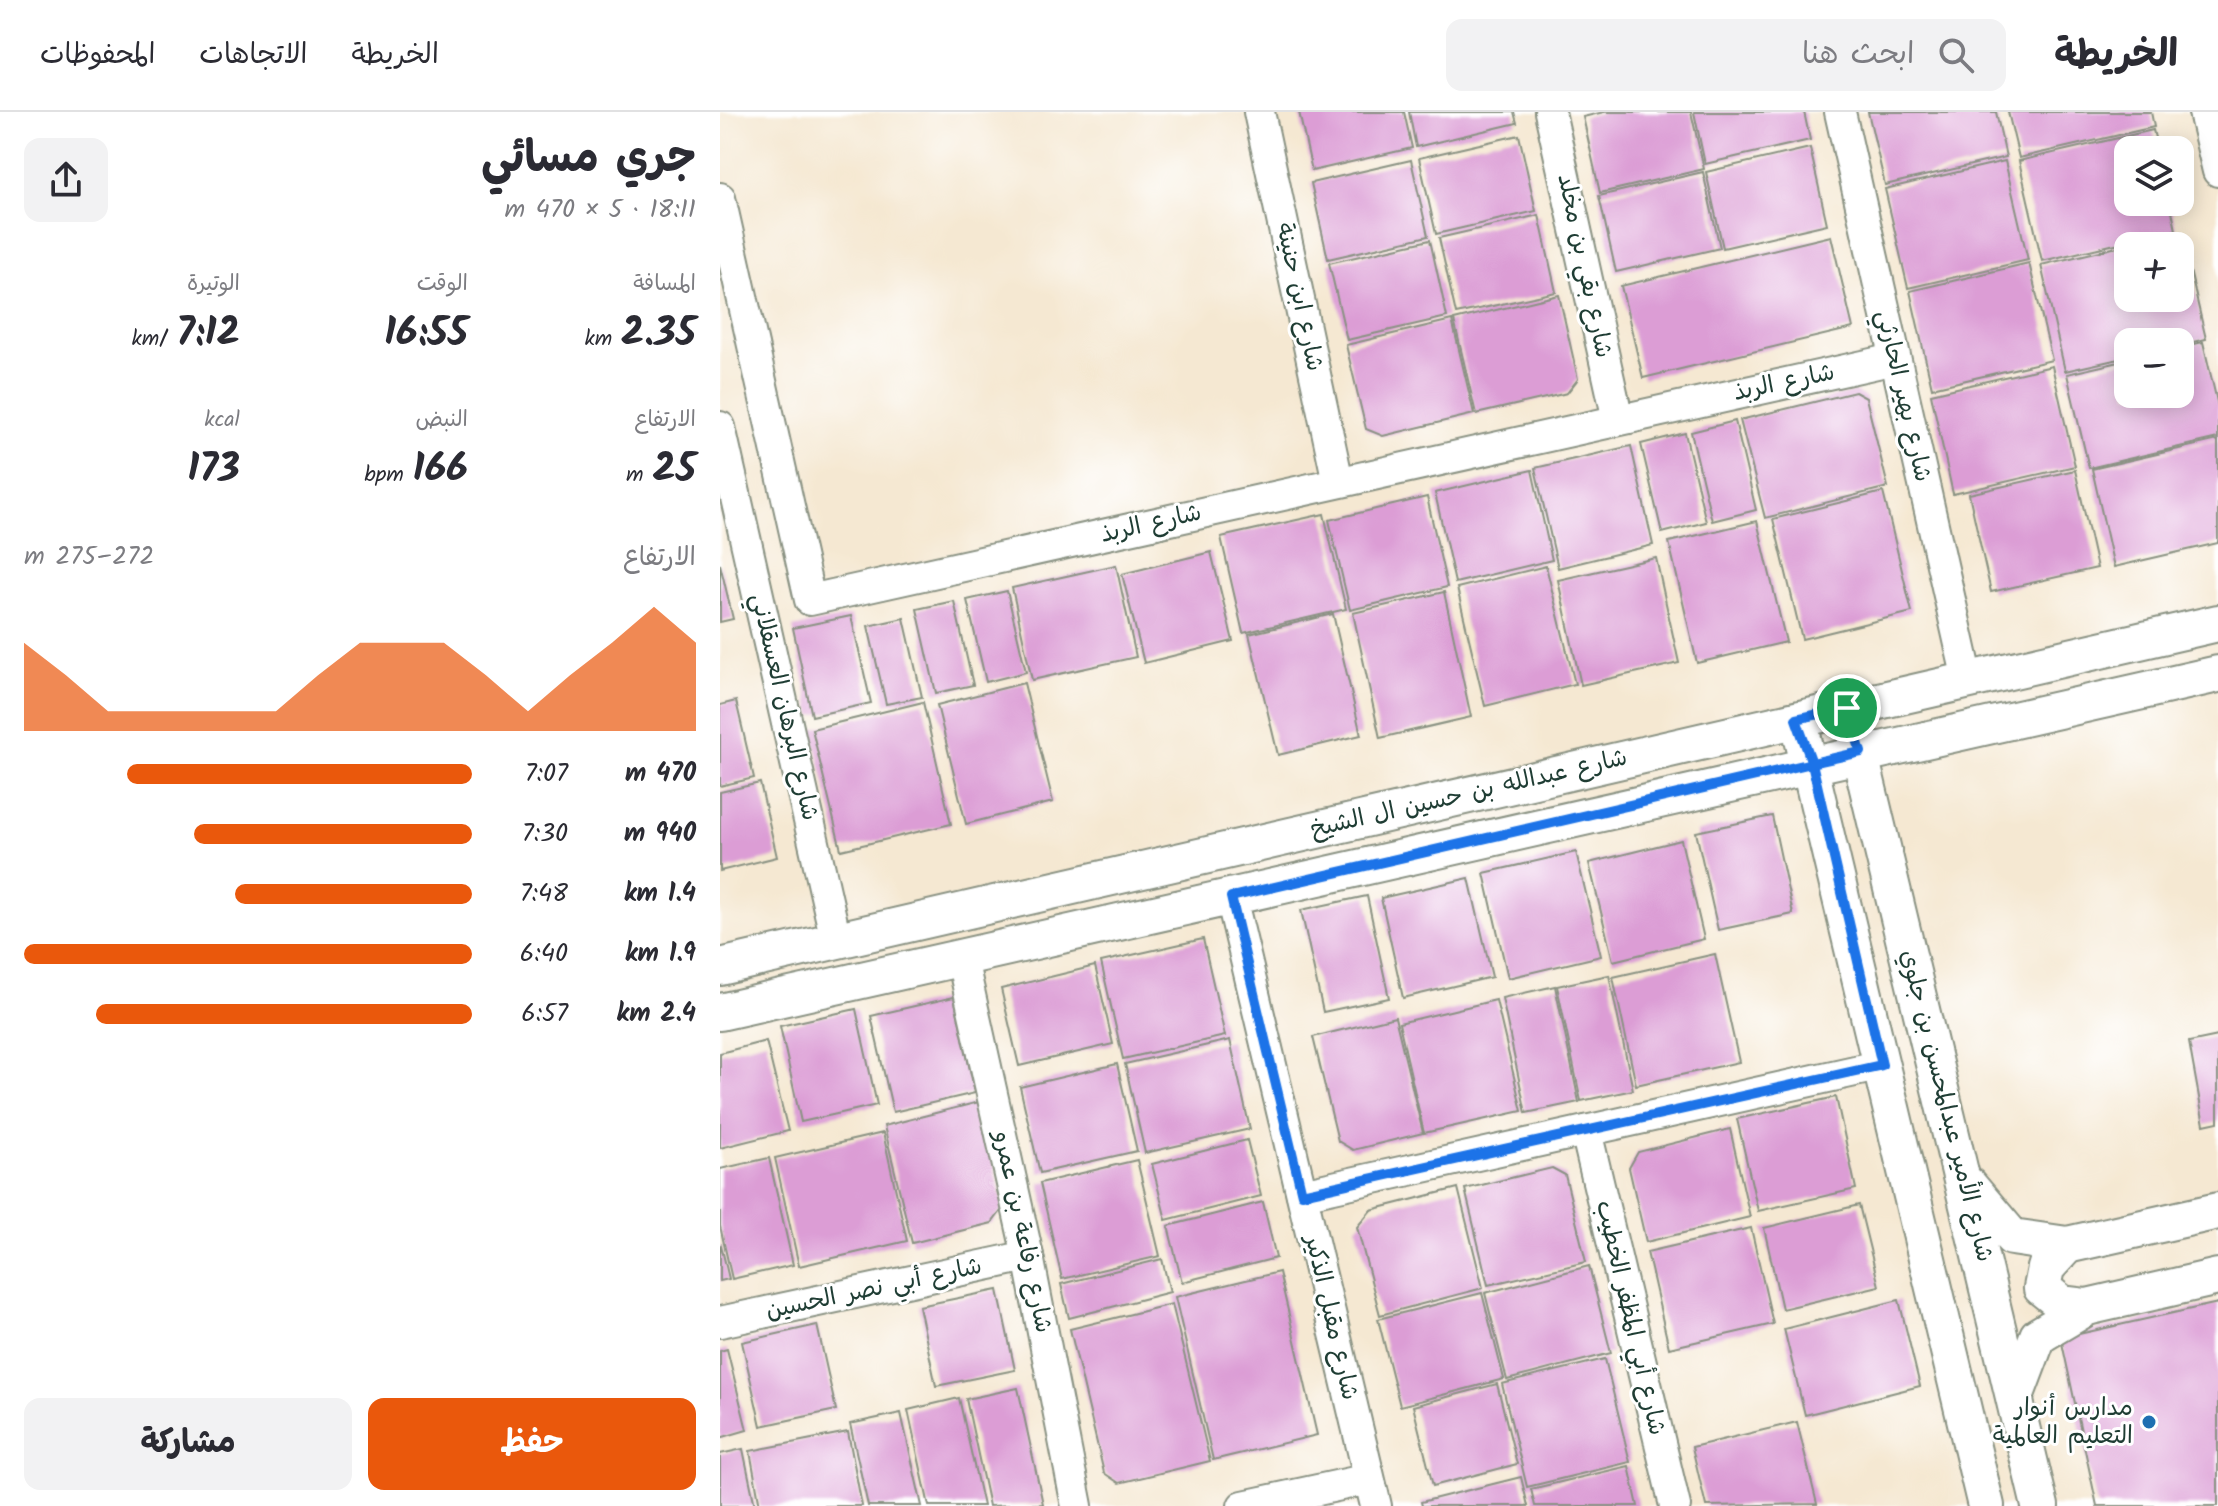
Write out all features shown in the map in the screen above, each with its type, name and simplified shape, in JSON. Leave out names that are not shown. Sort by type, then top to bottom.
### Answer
[{"type":"street","name":"شارع ابن حنينة","points":[[1259,112],[1338,482]]},
{"type":"street","name":"شارع بقي بن مخلد","points":[[1550,112],[1618,420]]},
{"type":"street","name":"شارع بهير الحارثي","points":[[1840,112],[1968,680]]},
{"type":"street","points":[[2204,112],[2218,171]]},
{"type":"street","name":"شارع الربذ","points":[[720,198],[810,600],[1895,359]]},
{"type":"street","name":"شارع البرهان العسقلاني","points":[[720,427],[836,940]]},
{"type":"street","name":"شارع عبدالله بن حسين ال الشيخ","points":[[720,967],[2218,623]]},
{"type":"street","name":"شارع عبدالله بن حسين ال الشيخ","points":[[720,1012],[1812,763],[2218,674]]},
{"type":"street","name":"شارع الأمير عبدالمحسن بن جلوي","points":[[1847,708],[1861,752],[1965,1180],[2040,1506]]},
{"type":"street","name":"شارع الأمير عبدالمحسن بن جلوي","points":[[1796,719],[1812,763],[1986,1506]]},
{"type":"street","name":"شارع مقبل الذكير","points":[[1231,897],[1373,1492]]},
{"type":"street","name":"شارع رفاعة بن عمرو","points":[[962,959],[1028,1256],[1077,1506]]},
{"type":"street","points":[[1302,1194],[1882,1065]]},
{"type":"street","name":"شارع أبي المظفر الخطيب","points":[[1586,1131],[1675,1506]]},
{"type":"street","points":[[1965,1180],[2012,1237],[2067,1245],[2218,1211]]},
{"type":"street","points":[[2067,1245],[2046,1268],[2042,1288],[2062,1304],[2087,1307]]},
{"type":"street","name":"شارع أبي نصر الحسين","points":[[720,1322],[1028,1256]]},
{"type":"street","points":[[2015,1397],[2038,1336],[2087,1307],[2218,1277]]},
{"type":"street","points":[[1243,1506],[1373,1492]]},
{"type":"building","points":[[1299,112],[1404,112],[1412,148],[1312,171]]},
{"type":"building","points":[[1409,112],[1514,112],[1517,123],[1416,147]]},
{"type":"building","points":[[1604,112],[1691,112],[1704,169],[1600,193],[1583,117]]},
{"type":"building","points":[[1694,112],[1804,112],[1810,140],[1705,164]]},
{"type":"building","points":[[1868,112],[1996,112],[2006,157],[1885,185]]},
{"type":"building","points":[[2008,112],[2151,112],[2154,127],[2019,158]]},
{"type":"building","points":[[2153,130],[2154,136],[2127,136]]},
{"type":"building","points":[[1519,135],[1536,211],[1436,234],[1419,158]]},
{"type":"building","points":[[2114,139],[2114,216],[2173,216],[2176,230],[2114,232],[2114,244],[2042,261],[2019,161]]},
{"type":"building","points":[[1810,148],[1827,224],[1723,248],[1706,172]]},
{"type":"building","points":[[1411,160],[1428,236],[1328,259],[1311,183]]},
{"type":"building","points":[[2005,161],[2028,260],[1908,288],[1885,189]]},
{"type":"building","points":[[1703,172],[1720,248],[1616,272],[1599,196]]},
{"type":"building","points":[[1539,215],[1556,292],[1456,314],[1439,238]]},
{"type":"building","points":[[1831,236],[1853,328],[1643,378],[1621,286]]},
{"type":"building","points":[[1430,240],[1447,317],[1347,340],[1329,263]]},
{"type":"building","points":[[2114,248],[2114,312],[2194,312],[2194,288],[2206,339],[2194,342],[2194,328],[2114,328],[2114,360],[2065,371],[2041,265]]},
{"type":"building","points":[[2029,263],[2052,360],[1932,388],[1910,291]]},
{"type":"building","points":[[1559,295],[1578,379],[1567,393],[1476,414],[1454,320]]},
{"type":"building","points":[[1452,320],[1474,414],[1383,436],[1366,429],[1346,345]]},
{"type":"building","points":[[2203,342],[2218,406],[2218,438],[2089,468],[2067,374],[2114,363],[2114,408],[2194,408],[2194,344]]},
{"type":"building","points":[[2052,366],[2075,466],[1953,494],[1931,394]]},
{"type":"building","points":[[1855,392],[1866,398],[1888,487],[1765,518],[1740,420]]},
{"type":"building","points":[[1735,421],[1756,510],[1712,521],[1691,432]]},
{"type":"building","points":[[1685,433],[1706,522],[1662,533],[1641,444]]},
{"type":"building","points":[[2218,440],[2218,543],[2114,567],[2092,469]]},
{"type":"building","points":[[1631,446],[1653,545],[1558,568],[1535,468]]},
{"type":"building","points":[[1532,470],[1552,560],[1455,583],[1435,493]]},
{"type":"building","points":[[2075,470],[2097,568],[1991,592],[1969,494]]},
{"type":"building","points":[[1883,492],[1912,612],[1802,639],[1773,519]]},
{"type":"building","points":[[1427,497],[1447,587],[1350,610],[1329,520]]},
{"type":"building","points":[[1324,514],[1346,609],[1243,633],[1221,537]]},
{"type":"building","points":[[1757,521],[1786,642],[1697,663],[1669,542]]},
{"type":"building","points":[[1211,552],[1233,641],[1144,663],[1122,574]]},
{"type":"building","points":[[1656,558],[1679,663],[1581,685],[1558,580]]},
{"type":"building","points":[[720,564],[733,619],[720,622]]},
{"type":"building","points":[[1116,565],[1136,657],[1032,680],[1012,588]]},
{"type":"building","points":[[1546,566],[1575,684],[1485,706],[1457,588]]},
{"type":"building","points":[[1007,591],[1026,672],[986,682],[967,600]]},
{"type":"building","points":[[1444,592],[1471,717],[1380,738],[1353,613]]},
{"type":"building","points":[[954,601],[973,685],[936,693],[917,609]]},
{"type":"building","points":[[1333,614],[1361,735],[1278,755],[1249,634]]},
{"type":"building","points":[[851,616],[871,703],[812,716],[793,628]]},
{"type":"building","points":[[904,618],[922,697],[886,704],[868,626]]},
{"type":"building","points":[[1024,683],[1053,802],[966,824],[937,705]]},
{"type":"building","points":[[736,701],[754,778],[720,786],[720,705]]},
{"type":"building","points":[[923,702],[951,824],[841,850],[812,729]]},
{"type":"building","points":[[760,783],[777,857],[720,871],[720,792]]},
{"type":"building","points":[[1772,816],[1793,914],[1718,930],[1696,832]]},
{"type":"building","points":[[1681,840],[1704,939],[1613,961],[1589,863]]},
{"type":"building","points":[[1576,852],[1601,956],[1508,978],[1484,873]]},
{"type":"building","points":[[1469,878],[1492,977],[1403,998],[1381,898]]},
{"type":"building","points":[[1367,896],[1389,998],[1323,1012],[1301,910]]},
{"type":"building","points":[[1203,939],[1225,1036],[1123,1059],[1101,962]]},
{"type":"building","points":[[1715,954],[1739,1062],[1636,1085],[1613,977]]},
{"type":"building","points":[[1095,966],[1113,1044],[1019,1066],[1001,989]]},
{"type":"building","points":[[1609,975],[1633,1090],[1581,1101],[1557,986]]},
{"type":"building","points":[[1555,986],[1579,1102],[1526,1113],[1502,998]]},
{"type":"building","points":[[954,997],[975,1093],[893,1112],[871,1016]]},
{"type":"building","points":[[1496,1000],[1522,1111],[1424,1133],[1399,1023]]},
{"type":"building","points":[[856,1009],[877,1105],[801,1122],[780,1026]]},
{"type":"building","points":[[1395,1017],[1423,1133],[1353,1150],[1338,1141],[1313,1037]]},
{"type":"building","points":[[2218,1036],[2218,1122],[2204,1125],[2189,1042]]},
{"type":"building","points":[[1230,1040],[1250,1129],[1145,1153],[1125,1064]]},
{"type":"building","points":[[766,1041],[788,1131],[720,1148],[720,1053]]},
{"type":"building","points":[[1117,1064],[1137,1151],[1040,1173],[1020,1087]]},
{"type":"building","points":[[1836,1097],[1856,1189],[1758,1211],[1737,1119]]},
{"type":"building","points":[[979,1102],[1004,1207],[992,1223],[912,1243],[884,1126]]},
{"type":"building","points":[[1730,1129],[1750,1217],[1646,1242],[1629,1168],[1638,1152]]},
{"type":"building","points":[[883,1133],[907,1241],[799,1266],[775,1158]]},
{"type":"building","points":[[1247,1140],[1261,1196],[1166,1220],[1152,1164]]},
{"type":"building","points":[[769,1158],[793,1265],[732,1279],[720,1226],[720,1169]]},
{"type":"building","points":[[1137,1160],[1160,1256],[1062,1279],[1040,1183]]},
{"type":"building","points":[[1552,1168],[1565,1175],[1586,1262],[1488,1285],[1465,1189]]},
{"type":"building","points":[[1458,1188],[1483,1288],[1380,1315],[1357,1227],[1371,1210]]},
{"type":"building","points":[[1263,1202],[1276,1258],[1182,1282],[1168,1226]]},
{"type":"building","points":[[1859,1205],[1879,1286],[1782,1309],[1764,1228]]},
{"type":"building","points":[[1751,1228],[1773,1324],[1669,1348],[1647,1252]]},
{"type":"building","points":[[720,1246],[729,1279],[720,1281]]},
{"type":"building","points":[[1162,1259],[1170,1292],[1069,1318],[1061,1284]]},
{"type":"building","points":[[1589,1266],[1611,1353],[1507,1380],[1485,1293]]},
{"type":"building","points":[[1279,1272],[1317,1435],[1213,1460],[1175,1297]]},
{"type":"building","points":[[998,1290],[1015,1370],[936,1386],[919,1306]]},
{"type":"building","points":[[1482,1293],[1504,1379],[1400,1406],[1378,1319]]},
{"type":"building","points":[[1899,1300],[1920,1386],[1805,1415],[1784,1329]]},
{"type":"building","name":"مدارس أنوار التعليم العالمية","points":[[2218,1303],[2218,1506],[2097,1506],[2061,1338]]},
{"type":"building","points":[[1172,1304],[1210,1461],[1119,1483],[1104,1473],[1070,1329]]},
{"type":"building","points":[[817,1325],[836,1410],[761,1426],[742,1342]]},
{"type":"building","points":[[727,1349],[747,1430],[720,1438],[720,1351]]},
{"type":"building","points":[[1605,1359],[1630,1462],[1527,1487],[1502,1384]]},
{"type":"building","points":[[1497,1384],[1517,1464],[1433,1486],[1413,1406]]},
{"type":"building","points":[[1018,1388],[1043,1504],[989,1506],[966,1399]]},
{"type":"building","points":[[959,1398],[983,1506],[929,1506],[908,1410]]},
{"type":"building","points":[[901,1413],[922,1506],[868,1506],[850,1424]]},
{"type":"building","points":[[1797,1422],[1817,1504],[1706,1506],[1692,1447]]},
{"type":"building","points":[[848,1432],[862,1506],[760,1506],[750,1451]]},
{"type":"building","points":[[743,1449],[755,1506],[720,1506],[720,1454]]},
{"type":"building","points":[[1629,1466],[1638,1506],[1535,1506],[1531,1489]]},
{"type":"building","points":[[1521,1477],[1528,1506],[1422,1506],[1421,1502]]},
{"type":"place","name":"مدارس أنوار التعليم العالمية","points":[[2149,1422]]},
{"type":"route","points":[[1847,708],[1796,719],[1812,763],[1882,1065],[1302,1194],[1231,897],[1812,763],[1861,752],[1847,708]]}]
